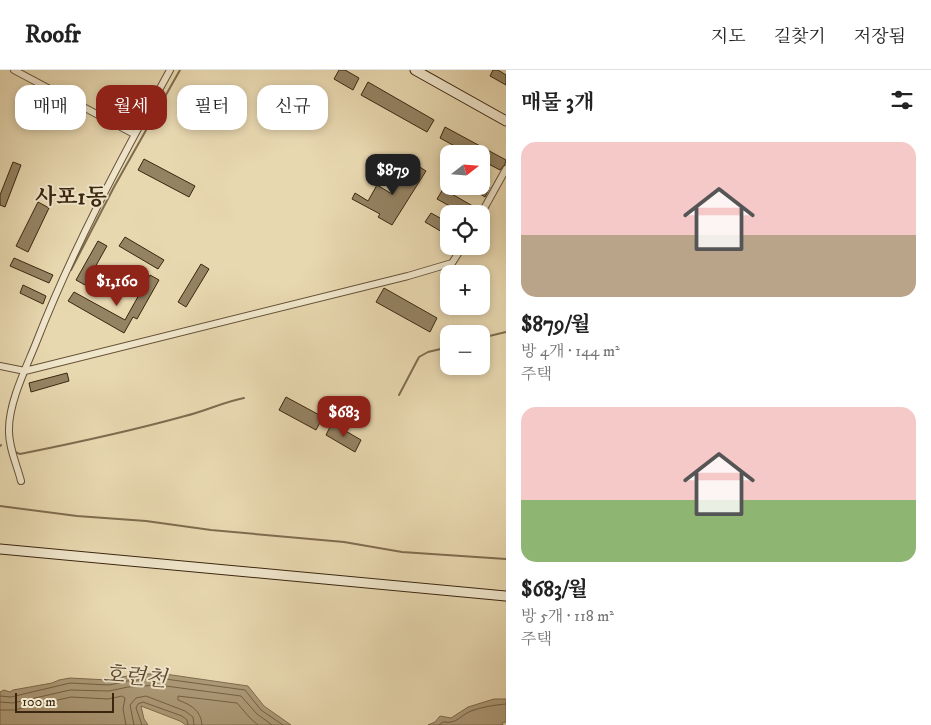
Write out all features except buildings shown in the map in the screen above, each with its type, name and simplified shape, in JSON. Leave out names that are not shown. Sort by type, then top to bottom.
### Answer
[{"type":"street","points":[[14,70],[134,134]]},
{"type":"street","points":[[21,481],[8,436],[8,428],[11,410],[25,371],[63,278],[90,220],[134,134],[170,70]]},
{"type":"street","points":[[414,70],[506,121]]},
{"type":"street","points":[[486,205],[506,169]]},
{"type":"street","points":[[0,366],[25,371],[439,268],[452,263],[457,255]]},
{"type":"street","points":[[0,549],[506,596]]},
{"type":"water","name":"호련천","points":[[158,673],[248,686],[264,706],[291,725],[186,725],[141,706],[144,719],[148,725],[0,725],[0,692],[4,690],[10,692],[70,678],[108,680]]},
{"type":"water","points":[[494,699],[506,699],[506,722],[502,723],[503,725],[428,725],[435,722],[440,716],[451,718],[468,707]]},
{"type":"waterway","points":[[71,270],[114,187],[180,70]]},
{"type":"waterway","points":[[490,336],[506,332]]},
{"type":"waterway","points":[[399,395],[419,357],[428,352],[440,349]]},
{"type":"waterway","points":[[15,452],[20,454],[124,432],[244,398]]},
{"type":"waterway","points":[[0,506],[77,516],[146,521],[211,530],[344,542],[402,552],[506,559]]},
{"type":"district","name":"사포1동","points":[[71,197]]}]
